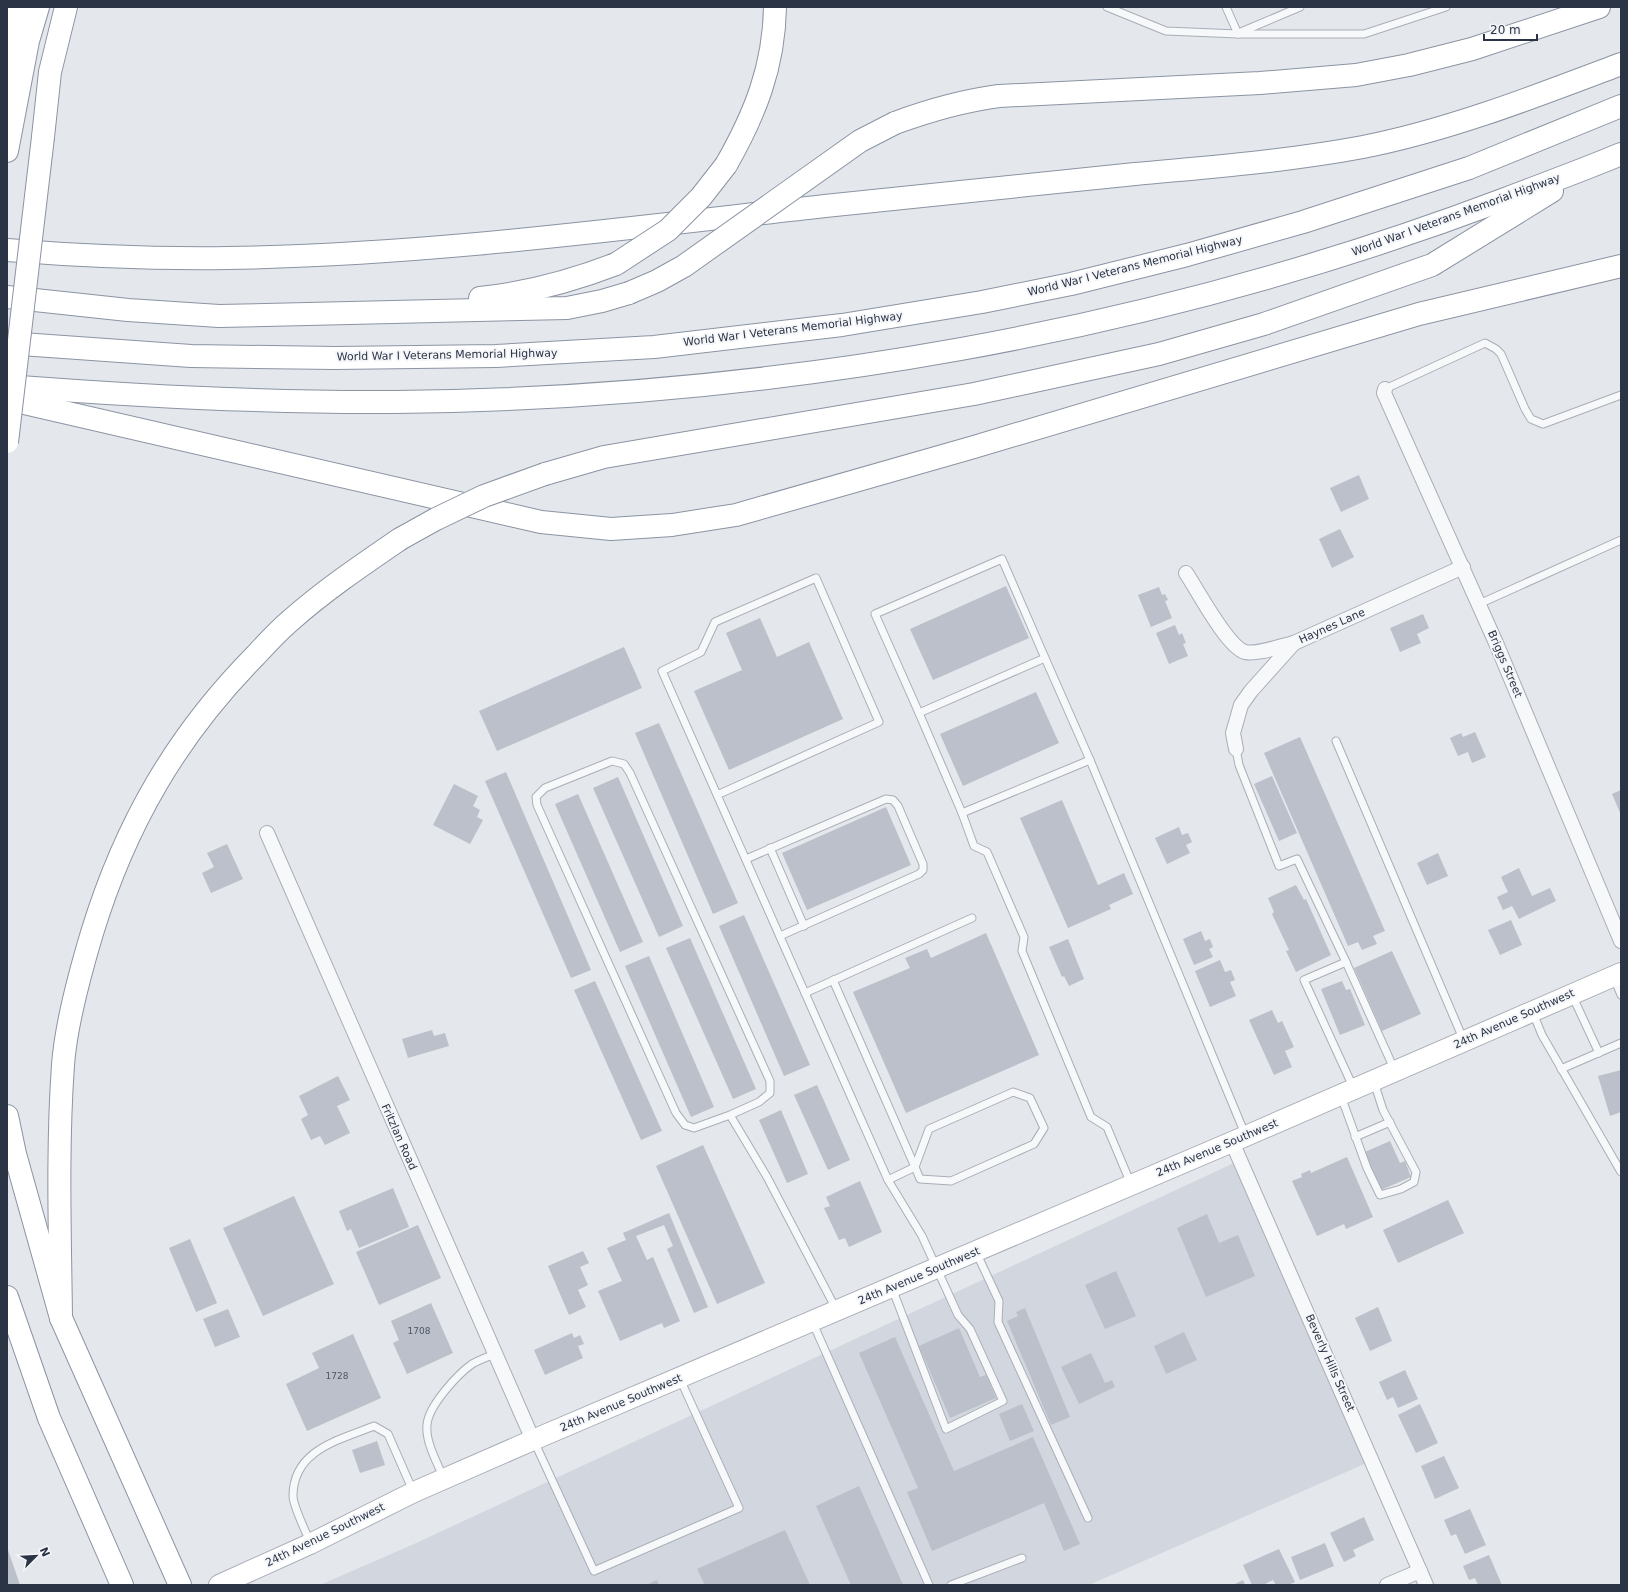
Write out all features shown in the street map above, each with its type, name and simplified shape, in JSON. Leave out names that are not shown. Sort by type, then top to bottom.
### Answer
[{"type":"highway","points":[[8,144],[17,7]]},
{"type":"highway","points":[[8,144],[28,41],[38,7]]},
{"type":"highway","points":[[7,442],[50,72],[66,7]]},
{"type":"highway","points":[[313,314],[507,295],[560,284],[616,264],[668,230],[701,197],[726,165],[740,139],[762,88],[771,54],[775,7]]},
{"type":"highway","points":[[7,298],[128,310],[211,315],[568,308],[602,301],[629,293],[657,281],[684,266],[860,141],[895,123],[929,110],[957,103],[999,96],[1260,83],[1356,75],[1409,65],[1472,49],[1600,7]]},
{"type":"highway","points":[[7,250],[102,257],[222,258],[388,251],[609,230],[827,206],[1285,160],[1367,146],[1436,128],[1545,92],[1621,64]]},
{"type":"highway","name":"World War I Veterans Memorial Highway","points":[[7,344],[191,356],[335,358],[496,356],[654,347],[842,325],[982,302],[1071,284],[1288,226],[1412,188],[1469,168],[1621,106]]},
{"type":"highway","name":"World War I Veterans Memorial Highway","points":[[7,386],[135,396],[251,400],[397,402],[643,391],[755,380],[889,362],[1050,332],[1146,311],[1259,281],[1443,222],[1621,154]]},
{"type":"highway","points":[[61,1318],[60,1142],[63,1063],[84,959],[106,888],[129,832],[149,796],[193,728],[236,675],[289,621],[341,579],[400,539],[436,519],[484,496],[545,474],[604,457],[974,394],[1077,373],[1159,354],[1264,324],[1432,265],[1597,164]]},
{"type":"highway","points":[[7,399],[541,522],[611,529],[672,525],[750,511],[974,447],[1419,314],[1620,266]]},
{"type":"highway","points":[[7,1116],[15,1154],[61,1318],[180,1585]]},
{"type":"highway","points":[[7,1298],[49,1418],[122,1585]]},
{"type":"main road","name":"24th Avenue Southwest","points":[[219,1585],[310,1544],[414,1492],[1239,1139],[1617,974]]},
{"type":"street","name":"Briggs Street","points":[[1385,389],[1384,393],[1480,604],[1621,941]]},
{"type":"street","name":"Haynes Lane","points":[[1236,749],[1234,734],[1241,706],[1259,681],[1294,643],[1463,567]]},
{"type":"street","points":[[1186,573],[1226,636],[1237,648],[1245,652],[1256,652],[1294,643]]},
{"type":"street","name":"Fritzlan Road","points":[[267,833],[533,1440]]},
{"type":"street","name":"Beverly Hills Street","points":[[1239,1139],[1426,1585]]},
{"type":"street","points":[[1387,1585],[1420,1571]]},
{"type":"lane","points":[[1107,7],[1166,31],[1238,34],[1364,34],[1446,7]]},
{"type":"lane","points":[[1226,7],[1238,34]]},
{"type":"lane","points":[[1238,34],[1300,7]]},
{"type":"lane","points":[[1385,389],[1485,343],[1496,349],[1501,354],[1525,409],[1532,419],[1543,424],[1621,395]]},
{"type":"lane","points":[[1480,604],[1621,540]]},
{"type":"lane","points":[[1132,1185],[1107,1127],[1091,1117],[1022,951],[1024,937],[986,852],[974,846],[962,814],[876,614],[1002,558],[1090,760],[1239,1139]]},
{"type":"lane","points":[[717,795],[879,722],[816,578],[716,622],[701,652],[662,671],[717,795],[746,859],[888,1180],[922,1236],[938,1268],[958,1315],[970,1329],[1003,1401],[946,1429],[891,1287]]},
{"type":"lane","points":[[919,713],[1045,658]]},
{"type":"lane","points":[[1336,741],[1464,1041]]},
{"type":"lane","points":[[1236,749],[1239,765],[1279,866],[1297,859],[1346,962],[1395,1071]]},
{"type":"lane","points":[[962,814],[1090,760]]},
{"type":"lane","points":[[612,761],[624,764],[630,773],[770,1081],[770,1093],[759,1102],[730,1115],[694,1128],[685,1125],[676,1113],[537,806],[536,797],[545,788],[612,761]]},
{"type":"lane","points":[[746,859],[886,799],[893,800],[898,806],[923,864],[923,870],[919,874],[780,936]]},
{"type":"lane","points":[[770,848],[804,926]]},
{"type":"lane","points":[[805,993],[972,918]]},
{"type":"lane","points":[[1346,962],[1304,980],[1347,1092],[1355,1137],[1380,1195],[1400,1189],[1414,1182],[1416,1172],[1390,1122],[1374,1080]]},
{"type":"lane","points":[[1617,974],[1621,995]]},
{"type":"lane","points":[[833,980],[915,1167],[920,1179],[951,1181],[1034,1144],[1044,1128],[1030,1098],[1013,1092],[929,1129],[915,1167],[888,1180]]},
{"type":"lane","points":[[1571,993],[1599,1053]]},
{"type":"lane","points":[[1532,1011],[1542,1035],[1621,1172]]},
{"type":"lane","points":[[1561,1069],[1621,1043]]},
{"type":"lane","points":[[730,1115],[767,1177],[837,1310]]},
{"type":"lane","points":[[1355,1137],[1390,1122]]},
{"type":"lane","points":[[976,1252],[999,1301],[998,1322],[1088,1518]]},
{"type":"lane","points":[[812,1321],[929,1585]]},
{"type":"lane","points":[[444,1479],[428,1436],[426,1425],[429,1415],[441,1397],[464,1371],[474,1364],[495,1354]]},
{"type":"lane","points":[[533,1440],[594,1571],[739,1508],[679,1378]]},
{"type":"lane","points":[[310,1544],[293,1497],[297,1471],[318,1448],[374,1426],[388,1434],[414,1492]]},
{"type":"lane","points":[[951,1585],[1022,1558]]},
{"type":"shaded area","points":[[1234,1163],[1369,1462],[1089,1585],[320,1585],[414,1544]]},
{"type":"building","points":[[1359,475],[1369,499],[1341,512],[1330,488]]},
{"type":"building","points":[[1340,529],[1354,557],[1332,568],[1319,539]]},
{"type":"building","points":[[1006,586],[1029,638],[933,680],[910,629]]},
{"type":"building","points":[[1159,587],[1162,595],[1165,594],[1168,600],[1165,601],[1172,618],[1151,627],[1138,595]]},
{"type":"building","points":[[1423,614],[1429,628],[1417,634],[1421,643],[1400,652],[1390,628]]},
{"type":"building","points":[[760,618],[777,657],[809,642],[843,719],[729,770],[694,691],[742,670],[726,633]]},
{"type":"building","points":[[1175,625],[1179,635],[1182,633],[1186,643],[1183,644],[1188,656],[1169,664],[1156,633]]},
{"type":"building","points":[[624,647],[642,688],[497,751],[479,711]]},
{"type":"building","points":[[1036,692],[1059,743],[963,786],[940,734]]},
{"type":"building","points":[[659,723],[738,903],[713,914],[635,733]]},
{"type":"building","points":[[1475,732],[1486,757],[1472,763],[1468,752],[1458,756],[1450,738],[1461,733],[1463,737]]},
{"type":"building","points":[[1300,737],[1385,931],[1373,936],[1377,944],[1362,950],[1358,942],[1348,946],[1264,753]]},
{"type":"building","points":[[506,772],[591,970],[571,978],[485,781]]},
{"type":"building","points":[[1272,776],[1297,833],[1279,841],[1254,784]]},
{"type":"building","points":[[618,777],[683,926],[659,937],[593,788]]},
{"type":"building","points":[[454,784],[478,796],[473,806],[480,810],[477,817],[483,820],[470,844],[433,825]]},
{"type":"building","points":[[1621,790],[1621,815],[1612,794]]},
{"type":"building","points":[[578,794],[643,942],[620,952],[555,804]]},
{"type":"building","points":[[1062,800],[1098,885],[1124,873],[1133,894],[1109,905],[1111,909],[1068,928],[1020,818]]},
{"type":"building","points":[[886,807],[911,865],[807,910],[782,853]]},
{"type":"building","points":[[1179,827],[1182,835],[1188,833],[1192,842],[1186,845],[1190,853],[1167,864],[1155,838]]},
{"type":"building","points":[[227,844],[243,879],[211,893],[202,873],[214,867],[207,853]]},
{"type":"building","points":[[1438,853],[1448,876],[1427,885],[1417,863]]},
{"type":"building","points":[[1519,868],[1532,896],[1550,888],[1556,901],[1519,919],[1512,906],[1503,910],[1497,897],[1508,892],[1501,877]]},
{"type":"building","points":[[1296,885],[1304,900],[1306,899],[1331,955],[1296,972],[1286,951],[1289,950],[1272,914],[1274,912],[1268,898]]},
{"type":"building","points":[[744,915],[810,1065],[784,1076],[719,926]]},
{"type":"building","points":[[1511,920],[1522,945],[1500,955],[1488,930]]},
{"type":"building","points":[[1201,931],[1205,941],[1210,939],[1213,947],[1209,949],[1213,957],[1194,965],[1183,939]]},
{"type":"building","points":[[986,933],[1039,1055],[906,1113],[853,992],[910,968],[905,958],[927,949],[931,958]]},
{"type":"building","points":[[690,938],[756,1089],[733,1099],[666,948]]},
{"type":"building","points":[[1068,939],[1084,979],[1069,986],[1064,976],[1062,977],[1049,947]]},
{"type":"building","points":[[1392,951],[1421,1014],[1382,1031],[1354,968]]},
{"type":"building","points":[[649,956],[714,1107],[691,1117],[625,966]]},
{"type":"building","points":[[1220,960],[1225,972],[1231,970],[1235,980],[1230,982],[1236,996],[1210,1007],[1195,971]]},
{"type":"building","points":[[595,981],[662,1131],[641,1140],[574,990]]},
{"type":"building","points":[[1342,981],[1346,990],[1350,989],[1365,1025],[1340,1035],[1321,989]]},
{"type":"building","points":[[1272,1010],[1278,1023],[1282,1021],[1294,1047],[1285,1051],[1292,1067],[1274,1075],[1249,1020]]},
{"type":"building","points":[[432,1030],[434,1036],[445,1033],[449,1046],[408,1058],[402,1039]]},
{"type":"building","points":[[1621,1070],[1621,1112],[1610,1116],[1598,1076]]},
{"type":"building","points":[[338,1076],[350,1100],[337,1106],[350,1133],[325,1145],[320,1136],[311,1140],[301,1119],[308,1115],[299,1096]]},
{"type":"building","points":[[817,1085],[850,1160],[828,1170],[794,1095]]},
{"type":"building","points":[[781,1110],[808,1174],[787,1183],[759,1120]]},
{"type":"building","points":[[1390,1141],[1400,1163],[1405,1161],[1411,1177],[1381,1190],[1365,1152]]},
{"type":"building","points":[[703,1145],[765,1283],[717,1304],[656,1166]]},
{"type":"building","points":[[1347,1157],[1373,1217],[1346,1229],[1344,1224],[1317,1236],[1292,1181],[1302,1177],[1301,1174],[1310,1170],[1311,1173]]},
{"type":"building","points":[[860,1181],[882,1232],[849,1247],[845,1238],[839,1240],[824,1208],[830,1206],[826,1197]]},
{"type":"building","points":[[393,1188],[409,1227],[359,1248],[351,1229],[347,1231],[339,1211]]},
{"type":"building","points":[[294,1196],[334,1284],[263,1316],[223,1228]]},
{"type":"building","points":[[1448,1200],[1464,1233],[1398,1263],[1383,1230]]},
{"type":"building","points":[[669,1213],[708,1307],[694,1313],[667,1249],[673,1246],[664,1225],[636,1236],[647,1260],[653,1257],[680,1321],[664,1328],[662,1323],[620,1341],[598,1291],[622,1281],[607,1248],[626,1240],[623,1233]]},
{"type":"building","points":[[1207,1214],[1219,1243],[1238,1235],[1255,1276],[1206,1297],[1177,1228]]},
{"type":"building","points":[[418,1225],[441,1278],[379,1305],[356,1252]]},
{"type":"building","points":[[190,1239],[217,1303],[196,1312],[169,1248]]},
{"type":"building","points":[[583,1251],[589,1263],[580,1267],[588,1285],[578,1290],[586,1307],[569,1315],[548,1266]]},
{"type":"building","points":[[1116,1271],[1136,1316],[1105,1329],[1085,1285]]},
{"type":"building","points":[[431,1303],[453,1353],[407,1374],[393,1343],[399,1340],[391,1321]]},
{"type":"building","points":[[1378,1307],[1392,1341],[1370,1351],[1355,1318]]},
{"type":"building","points":[[1025,1308],[1070,1417],[1051,1425],[1007,1321],[1018,1316],[1016,1312]]},
{"type":"building","points":[[228,1309],[240,1337],[215,1347],[203,1319]]},
{"type":"building","points":[[959,1328],[980,1377],[986,1375],[996,1398],[950,1418],[919,1346]]},
{"type":"building","points":[[1184,1332],[1197,1360],[1166,1374],[1154,1346]]},
{"type":"building","points":[[572,1333],[574,1338],[580,1335],[584,1344],[578,1346],[583,1358],[545,1375],[534,1350]]},
{"type":"building","points":[[353,1334],[381,1398],[307,1431],[286,1384],[319,1368],[312,1353]]},
{"type":"building","points":[[895,1337],[954,1471],[1033,1437],[1080,1544],[1064,1551],[1044,1503],[932,1551],[907,1492],[918,1488],[859,1353]]},
{"type":"building","points":[[1091,1353],[1105,1383],[1112,1380],[1115,1387],[1079,1404],[1061,1367]]},
{"type":"building","points":[[1405,1370],[1418,1399],[1398,1408],[1393,1397],[1387,1400],[1379,1382]]},
{"type":"building","points":[[1022,1404],[1034,1431],[1010,1441],[999,1414]]},
{"type":"building","points":[[1420,1404],[1438,1443],[1416,1453],[1398,1415]]},
{"type":"building","points":[[377,1441],[385,1465],[360,1473],[352,1450]]},
{"type":"building","points":[[1444,1456],[1459,1488],[1435,1499],[1421,1466]]},
{"type":"building","points":[[859,1486],[903,1585],[851,1585],[816,1506]]},
{"type":"building","points":[[1470,1509],[1486,1545],[1465,1554],[1456,1534],[1451,1536],[1444,1520]]},
{"type":"building","points":[[1364,1517],[1374,1540],[1353,1550],[1356,1556],[1344,1562],[1330,1533]]},
{"type":"building","points":[[785,1530],[810,1585],[705,1585],[697,1569]]},
{"type":"building","points":[[1325,1543],[1334,1566],[1300,1580],[1291,1557]]},
{"type":"building","points":[[7,1547],[20,1585],[7,1585]]},
{"type":"building","points":[[1279,1549],[1295,1582],[1288,1585],[1276,1585],[1273,1580],[1263,1585],[1252,1585],[1243,1565]]},
{"type":"building","points":[[1489,1555],[1502,1585],[1478,1585],[1475,1578],[1469,1580],[1463,1566]]},
{"type":"building","points":[[657,1580],[659,1585],[646,1585]]},
{"type":"building","points":[[1243,1580],[1245,1585],[1233,1585]]}]
